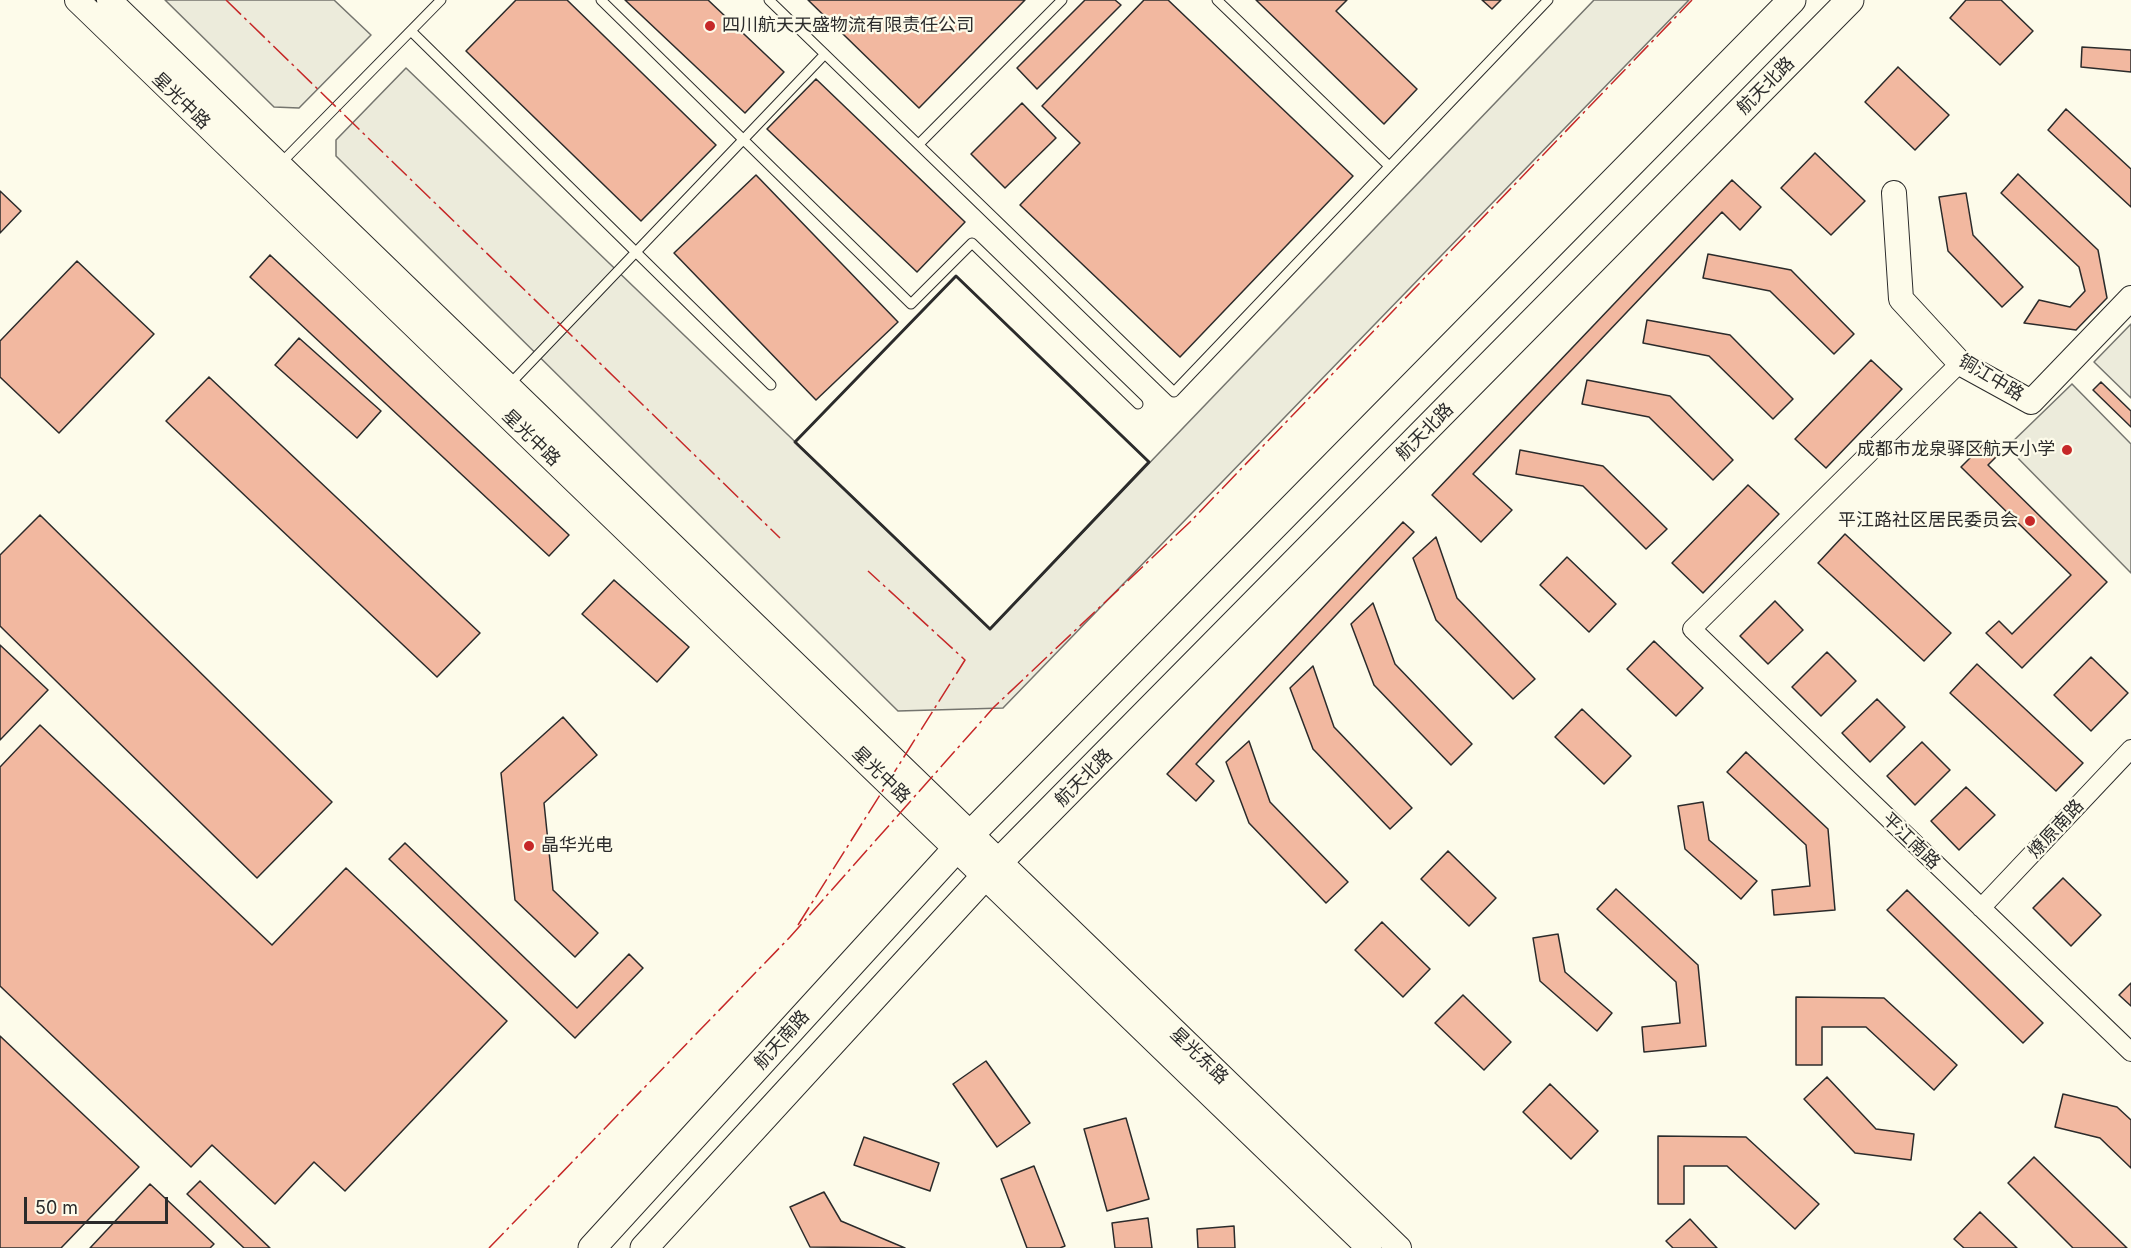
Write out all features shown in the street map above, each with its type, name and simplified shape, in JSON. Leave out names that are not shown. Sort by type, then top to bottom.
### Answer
[{"type":"main road","name":"星光中路","points":[[77,0],[965,841]]},
{"type":"main road","name":"星光中路","points":[[109,0],[508,386],[993,870]]},
{"type":"main road","points":[[965,841],[1792,0]]},
{"type":"main road","name":"航天北路","points":[[993,870],[1850,0]]},
{"type":"main road","name":"铜江中路","points":[[1894,193],[1901,298],[1960,363],[2031,402],[2131,298]]},
{"type":"main road","name":"航天南路","points":[[592,1248],[965,841]]},
{"type":"main road","points":[[644,1248],[993,870]]},
{"type":"main road","name":"星光东路","points":[[993,870],[1370,1248]]},
{"type":"main road","name":"星光东路","points":[[993,870],[1399,1248]]},
{"type":"street","name":"平江南路","points":[[1960,363],[1692,630],[2131,1052]]},
{"type":"street","name":"燎原南路","points":[[1981,908],[2131,749]]},
{"type":"lane","points":[[280,164],[441,0]]},
{"type":"lane","points":[[601,0],[911,304],[972,243],[1138,404]]},
{"type":"lane","points":[[770,0],[1174,392],[1548,0]]},
{"type":"lane","points":[[918,144],[1062,0]]},
{"type":"lane","points":[[1217,0],[1389,166]]},
{"type":"lane","points":[[411,32],[771,386]]},
{"type":"lane","points":[[508,386],[825,54]]},
{"type":"shaded area","points":[[165,0],[334,0],[371,35],[299,108],[274,107]]},
{"type":"shaded area","points":[[1594,0],[1689,0],[1003,708],[898,711],[336,156],[336,140],[406,68],[990,629]]},
{"type":"shaded area","points":[[2131,324],[2131,398],[2094,362]]},
{"type":"shaded area","name":"成都市龙泉驿区航天小学","points":[[2072,384],[2131,444],[2131,573],[2007,447]]},
{"type":"building","points":[[516,0],[567,0],[716,145],[641,221],[466,51]]},
{"type":"building","points":[[625,0],[708,0],[784,72],[745,113]]},
{"type":"building","points":[[808,0],[1025,0],[919,108]]},
{"type":"building","points":[[1085,0],[1115,0],[1121,5],[1037,89],[1017,68]]},
{"type":"building","points":[[1144,0],[1168,0],[1353,176],[1180,357],[1020,205],[1080,143],[1042,106]]},
{"type":"building","points":[[1256,0],[1347,0],[1336,11],[1417,89],[1384,124]]},
{"type":"building","points":[[1482,0],[1501,0],[1492,9]]},
{"type":"building","points":[[1966,0],[2001,0],[2033,31],[2000,65],[1950,18]]},
{"type":"building","points":[[2082,47],[2131,50],[2131,72],[2081,67]]},
{"type":"building","points":[[1898,67],[1949,115],[1915,150],[1865,102]]},
{"type":"building","points":[[816,79],[965,222],[917,272],[767,129]]},
{"type":"building","points":[[1022,103],[1056,138],[1005,188],[971,154]]},
{"type":"building","points":[[2066,109],[2131,169],[2131,207],[2048,130]]},
{"type":"building","points":[[1815,153],[1865,201],[1831,235],[1781,188]]},
{"type":"building","points":[[2018,174],[2098,250],[2107,298],[2076,330],[2024,323],[2039,300],[2070,307],[2085,291],[2079,267],[2001,193]]},
{"type":"building","points":[[756,175],[898,322],[816,400],[674,253]]},
{"type":"building","points":[[1732,180],[1761,207],[1740,230],[1722,212],[1473,474],[1512,510],[1481,542],[1432,495]]},
{"type":"building","points":[[0,191],[21,211],[0,233]]},
{"type":"building","points":[[1966,193],[1973,235],[2023,287],[2002,307],[1948,251],[1939,197]]},
{"type":"building","points":[[1708,254],[1791,270],[1854,334],[1834,354],[1770,291],[1703,278]]},
{"type":"building","points":[[270,255],[569,535],[549,556],[250,277]]},
{"type":"building","points":[[77,261],[154,334],[59,433],[0,377],[0,341]]},
{"type":"building","points":[[1647,320],[1730,335],[1793,399],[1773,419],[1709,356],[1643,343]]},
{"type":"building","points":[[299,338],[381,411],[357,438],[275,365]]},
{"type":"building","points":[[1871,360],[1902,389],[1826,468],[1795,439]]},
{"type":"building","points":[[209,377],[480,633],[437,677],[166,421]]},
{"type":"building","points":[[1587,380],[1670,396],[1733,460],[1713,480],[1649,417],[1582,404]]},
{"type":"building","points":[[2101,382],[2131,411],[2131,427],[2093,390]]},
{"type":"building","name":"平江路社区居民委员会","points":[[1987,441],[1999,454],[1988,465],[2107,582],[2022,668],[1986,633],[1999,621],[2012,634],[2071,575],[1961,467]]},
{"type":"building","points":[[1520,450],[1603,466],[1667,529],[1646,549],[1583,486],[1516,474]]},
{"type":"building","points":[[1748,485],[1779,514],[1703,593],[1672,563]]},
{"type":"building","points":[[40,515],[332,802],[257,878],[0,626],[0,555]]},
{"type":"building","points":[[1403,522],[1414,532],[1196,764],[1214,781],[1196,801],[1167,774]]},
{"type":"building","points":[[1845,534],[1951,633],[1924,661],[1818,563]]},
{"type":"building","points":[[1436,537],[1457,598],[1535,679],[1513,699],[1436,620],[1413,558]]},
{"type":"building","points":[[1567,557],[1616,604],[1589,632],[1540,585]]},
{"type":"building","points":[[614,580],[689,647],[657,682],[582,614]]},
{"type":"building","points":[[1775,601],[1803,630],[1768,664],[1740,636]]},
{"type":"building","points":[[1373,603],[1395,664],[1472,744],[1451,765],[1374,685],[1351,624]]},
{"type":"building","points":[[1654,641],[1703,688],[1676,716],[1627,669]]},
{"type":"building","points":[[0,645],[48,690],[0,740]]},
{"type":"building","points":[[1827,652],[1856,681],[1821,716],[1792,687]]},
{"type":"building","points":[[2091,657],[2128,693],[2091,731],[2054,695]]},
{"type":"building","points":[[1977,664],[2083,763],[2056,791],[1950,693]]},
{"type":"building","points":[[1313,666],[1334,727],[1412,808],[1390,829],[1313,749],[1290,688]]},
{"type":"building","points":[[1877,699],[1905,727],[1870,762],[1842,733]]},
{"type":"building","points":[[1582,709],[1631,756],[1604,784],[1555,737]]},
{"type":"building","name":"晶华光电","points":[[563,717],[597,755],[544,803],[553,890],[598,933],[575,957],[515,900],[501,773]]},
{"type":"building","points":[[40,725],[272,945],[346,868],[507,1021],[345,1191],[314,1162],[275,1204],[212,1145],[191,1167],[0,986],[0,767]]},
{"type":"building","points":[[1249,741],[1270,802],[1348,882],[1326,903],[1249,823],[1226,762]]},
{"type":"building","points":[[1922,742],[1950,770],[1915,805],[1887,776]]},
{"type":"building","points":[[1746,752],[1828,829],[1835,910],[1774,915],[1772,890],[1810,886],[1806,845],[1727,772]]},
{"type":"building","points":[[1966,787],[1995,815],[1959,850],[1931,821]]},
{"type":"building","points":[[1703,802],[1709,840],[1757,881],[1741,899],[1685,849],[1678,806]]},
{"type":"building","points":[[405,843],[577,1008],[629,954],[643,968],[575,1038],[389,859]]},
{"type":"building","points":[[1448,851],[1496,898],[1469,926],[1421,879]]},
{"type":"building","points":[[2063,878],[2101,915],[2071,946],[2033,908]]},
{"type":"building","points":[[1616,889],[1698,965],[1706,1046],[1644,1052],[1642,1027],[1680,1023],[1676,982],[1597,909]]},
{"type":"building","points":[[1907,890],[2043,1023],[2023,1043],[1887,910]]},
{"type":"building","points":[[1382,922],[1430,969],[1403,997],[1355,950]]},
{"type":"building","points":[[1558,934],[1565,972],[1612,1013],[1597,1031],[1540,981],[1533,938]]},
{"type":"building","points":[[2131,983],[2131,1006],[2119,995]]},
{"type":"building","points":[[1463,995],[1511,1042],[1484,1070],[1435,1023]]},
{"type":"building","points":[[1796,997],[1884,998],[1957,1065],[1934,1090],[1866,1027],[1822,1027],[1822,1065],[1796,1065]]},
{"type":"building","points":[[0,1036],[139,1167],[61,1248],[0,1248]]},
{"type":"building","points":[[986,1061],[1030,1123],[997,1147],[953,1084]]},
{"type":"building","points":[[1827,1077],[1876,1129],[1914,1134],[1911,1160],[1855,1153],[1804,1099]]},
{"type":"building","points":[[1550,1084],[1598,1131],[1571,1159],[1523,1112]]},
{"type":"building","points":[[2063,1094],[2117,1107],[2131,1120],[2131,1168],[2100,1138],[2055,1127]]},
{"type":"building","points":[[1126,1118],[1149,1199],[1107,1211],[1084,1129]]},
{"type":"building","points":[[1658,1136],[1746,1137],[1819,1204],[1795,1229],[1727,1166],[1684,1166],[1684,1204],[1658,1204]]},
{"type":"building","points":[[864,1137],[939,1163],[930,1191],[854,1165]]},
{"type":"building","points":[[2034,1157],[2127,1248],[2073,1248],[2008,1183]]},
{"type":"building","points":[[1034,1166],[1065,1246],[1060,1248],[1027,1248],[1001,1179]]},
{"type":"building","points":[[200,1181],[270,1248],[244,1248],[187,1194]]},
{"type":"building","points":[[150,1184],[214,1244],[210,1248],[90,1248]]},
{"type":"building","points":[[824,1192],[841,1221],[905,1248],[810,1247],[790,1207]]},
{"type":"building","points":[[1980,1212],[2017,1248],[1964,1248],[1954,1239]]},
{"type":"building","points":[[1148,1218],[1152,1248],[1115,1248],[1112,1223]]},
{"type":"building","points":[[1690,1219],[1717,1248],[1673,1248],[1666,1241]]},
{"type":"building","points":[[1234,1226],[1235,1248],[1198,1248],[1197,1229]]},
{"type":"wall","points":[[956,276],[1149,462],[990,629],[795,442],[956,276]]},
{"type":"power","points":[[226,0],[780,538]]},
{"type":"power","points":[[489,1248],[790,937],[994,707],[1190,522],[1692,0]]},
{"type":"power","points":[[798,925],[965,660],[868,571]]},
{"type":"place","name":"四川航天天盛物流有限责任公司","points":[[710,26]]},
{"type":"place","name":"成都市龙泉驿区航天小学","points":[[2067,450]]},
{"type":"place","name":"平江路社区居民委员会","points":[[2030,521]]},
{"type":"place","name":"晶华光电","points":[[529,846]]}]
